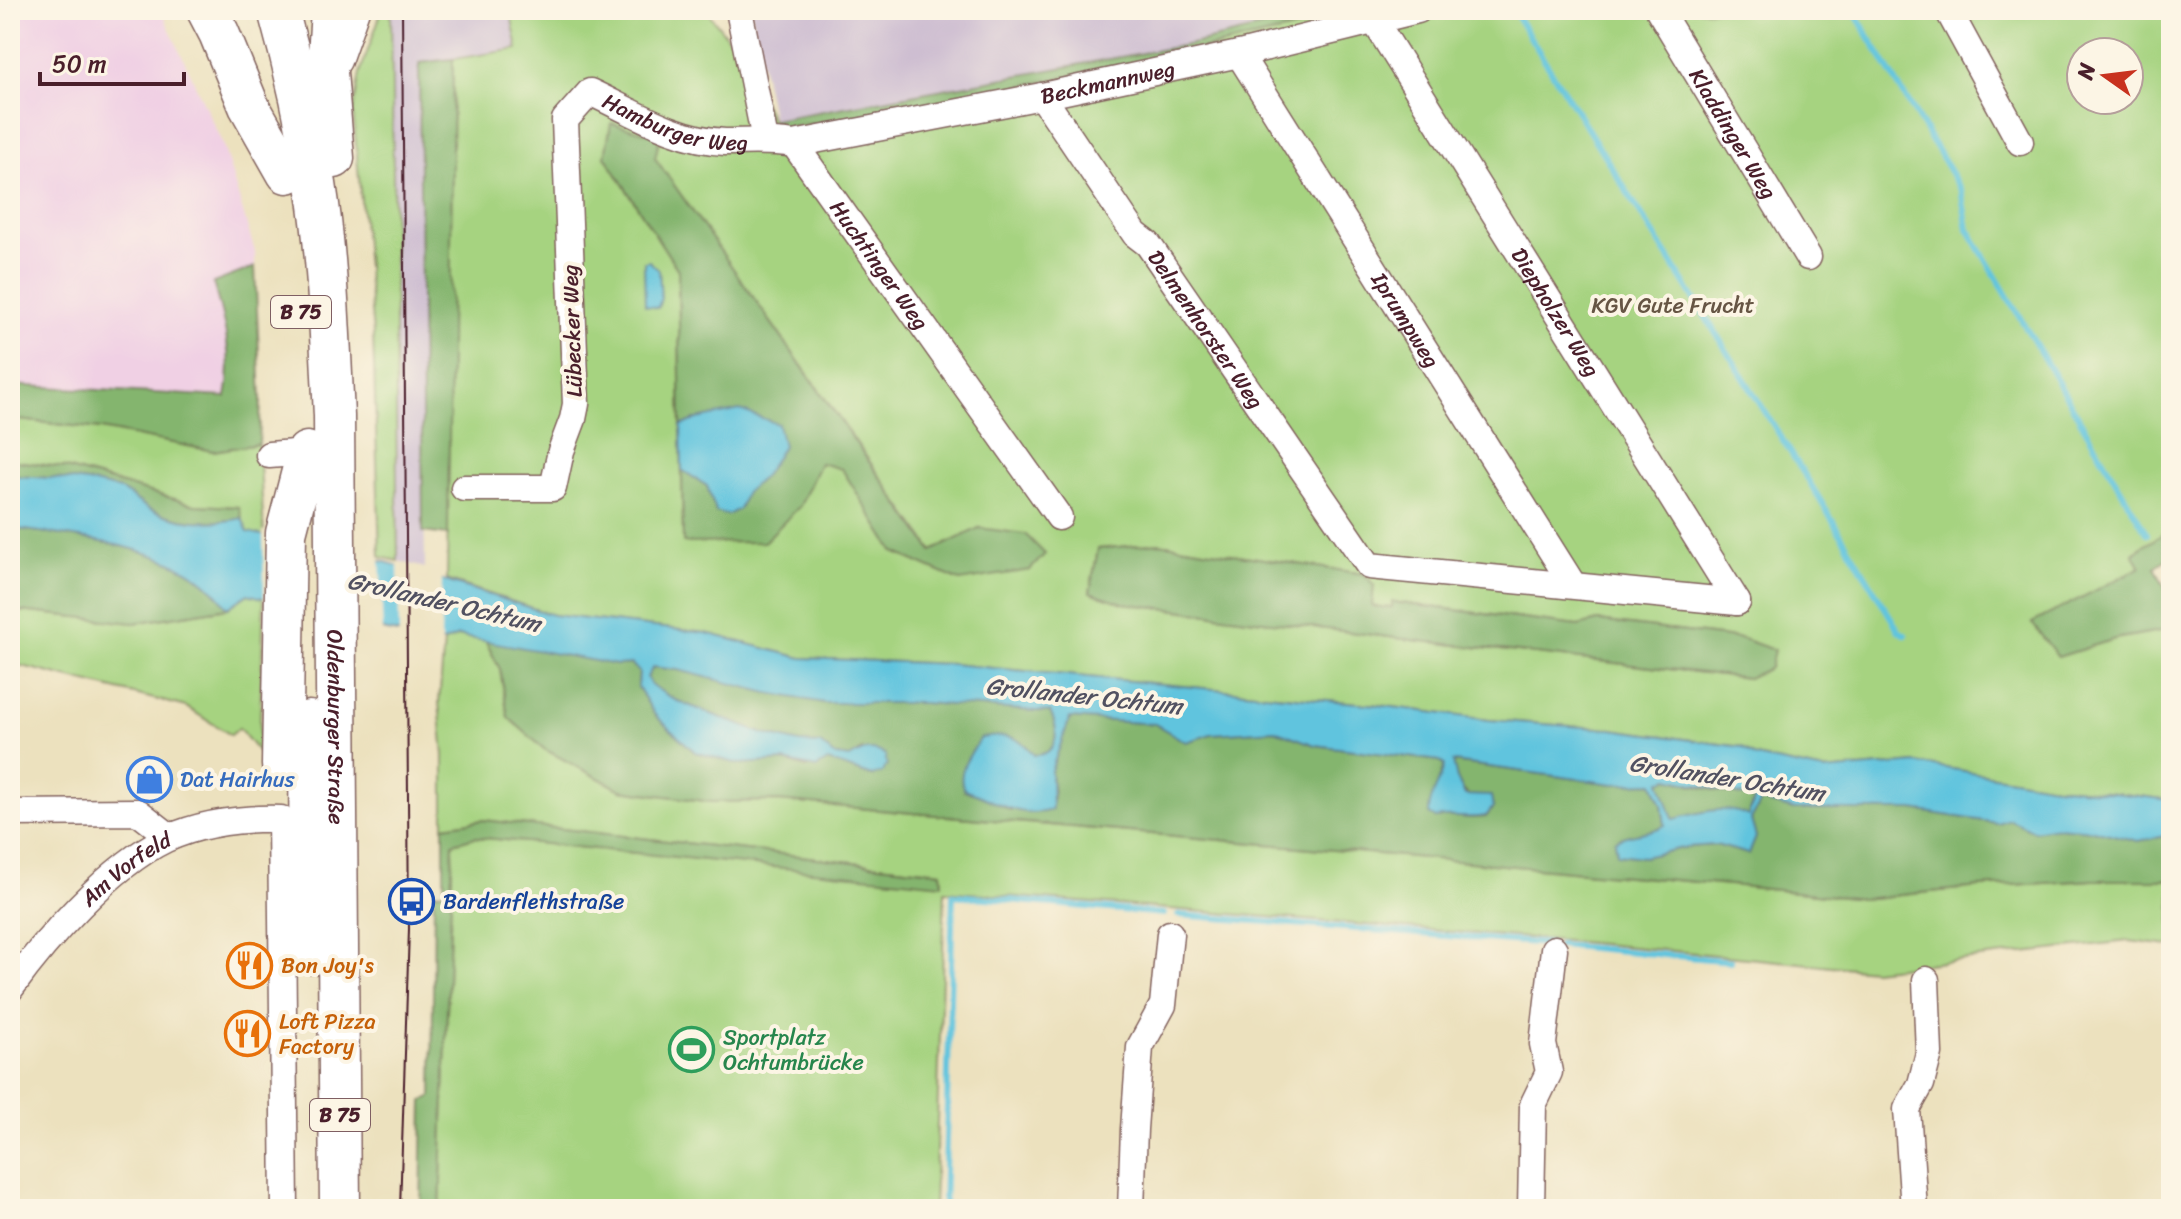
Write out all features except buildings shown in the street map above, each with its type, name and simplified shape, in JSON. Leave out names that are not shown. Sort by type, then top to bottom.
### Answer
[{"type":"highway","points":[[207,10],[249,106],[287,173]]},
{"type":"highway","name":"Oldenburger Straße","points":[[253,10],[271,82],[287,173],[306,369],[288,453],[316,547]]},
{"type":"highway","name":"Oldenburger Straße","points":[[278,10],[316,186],[328,296],[334,416],[316,547],[340,1209]]},
{"type":"highway","points":[[328,296],[341,238],[327,72],[331,10]]},
{"type":"highway","points":[[281,819],[320,619],[360,653],[366,1209]]},
{"type":"highway","name":"Oldenburger Straße","points":[[313,1209],[320,619]]},
{"type":"street","points":[[327,72],[337,63],[356,10]]},
{"type":"street","points":[[739,10],[765,140],[794,144]]},
{"type":"street","name":"Beckmannweg","points":[[794,144],[1239,54],[1418,10]]},
{"type":"street","name":"Kladdinger Weg","points":[[1659,10],[1808,257]]},
{"type":"street","points":[[1948,10],[2020,142]]},
{"type":"street","name":"Diepholzer Weg","points":[[1374,20],[1737,602],[1573,585]]},
{"type":"street","name":"Iprumpweg","points":[[1239,54],[1573,585]]},
{"type":"street","name":"Hamburger Weg","points":[[590,92],[672,130],[724,142],[765,140]]},
{"type":"street","name":"Lübecker Weg","points":[[464,488],[553,488],[576,404],[565,120],[590,92]]},
{"type":"street","name":"Delmenhorster Weg","points":[[1042,96],[1135,234],[1148,244],[1369,566],[1573,585]]},
{"type":"street","name":"Huchtinger Weg","points":[[794,144],[1059,517]]},
{"type":"street","points":[[10,813],[138,812],[170,837]]},
{"type":"street","points":[[281,819],[285,1209]]},
{"type":"street","name":"Am Vorfeld","points":[[10,989],[59,929],[98,891],[127,865],[170,837],[227,822],[281,819]]},
{"type":"street","points":[[1131,1209],[1140,1047],[1163,1005],[1170,934]]},
{"type":"street","points":[[1531,1209],[1533,1105],[1549,1072],[1543,1044],[1554,949]]},
{"type":"street","points":[[1914,1209],[1907,1109],[1921,1084],[1929,1053],[1926,980]]},
{"type":"shaded area","points":[[10,10],[161,10],[223,145],[255,252],[255,267],[213,283],[223,316],[230,370],[226,397],[10,385]]},
{"type":"shaded area","points":[[391,10],[510,10],[518,49],[419,63],[425,568],[398,561]]},
{"type":"shaded area","points":[[751,10],[1335,10],[1192,44],[773,120]]},
{"type":"green space","points":[[382,10],[391,10],[398,561],[380,557],[373,333],[353,112],[360,73]]},
{"type":"green space","name":"KGV Gute Frucht","points":[[510,10],[706,10],[739,52],[772,120],[812,124],[947,101],[1196,51],[1378,10],[2171,10],[2171,529],[2134,552],[2141,567],[2115,639],[2171,629],[2171,800],[2049,785],[1916,763],[1824,771],[1756,757],[1742,747],[1612,729],[1489,720],[1378,705],[952,664],[802,658],[706,633],[553,615],[447,580],[453,59],[518,49]],"holes":[[[659,136],[654,157],[933,551],[979,528],[960,581],[894,552],[842,469],[820,462],[800,506],[683,543],[678,270],[605,156]],[[1159,543],[1364,574],[1371,606],[1392,608],[1393,602],[1578,626],[1598,621],[1743,639],[1748,678],[1123,603],[1090,591],[1098,549]]]},
{"type":"green space","points":[[1335,10],[1378,10],[902,110],[782,127],[773,120],[1192,44]]},
{"type":"green space","points":[[453,59],[448,535],[423,532],[419,63]]},
{"type":"green space","points":[[611,123],[660,136],[655,158],[932,551],[979,528],[1025,534],[1045,554],[1030,570],[960,581],[894,552],[842,469],[820,463],[800,506],[764,542],[683,543],[682,470],[707,486],[716,512],[739,509],[745,493],[764,476],[697,419],[681,426],[678,270],[605,156]]},
{"type":"green space","points":[[255,267],[261,399],[259,444],[213,451],[101,429],[10,419],[10,385],[226,397],[228,354],[213,283]]},
{"type":"green space","points":[[10,419],[101,429],[213,451],[259,444],[264,536],[247,532],[238,507],[195,505],[66,468],[10,460]]},
{"type":"green space","points":[[10,460],[66,468],[195,505],[239,507],[242,518],[207,522],[173,517],[151,510],[124,492],[107,486],[66,479],[10,476]]},
{"type":"green space","points":[[10,528],[89,539],[145,552],[193,574],[214,591],[228,608],[134,623],[10,610]]},
{"type":"green space","points":[[2171,529],[2171,556],[2155,567],[2171,601],[2171,629],[2115,639],[2058,657],[2032,623],[2141,567],[2133,553]]},
{"type":"green space","points":[[1159,543],[1364,574],[1374,585],[1372,606],[1392,608],[1392,602],[1578,626],[1598,621],[1743,639],[1774,650],[1770,668],[1748,678],[1123,603],[1090,592],[1098,549]]},
{"type":"green space","points":[[248,594],[264,598],[259,753],[239,728],[231,735],[186,707],[10,663],[10,610],[134,623],[228,608]]},
{"type":"green space","points":[[458,636],[485,640],[500,669],[508,717],[544,749],[621,790],[712,802],[777,801],[1862,899],[2093,880],[2171,880],[2171,946],[2129,941],[1873,970],[1580,942],[945,891],[934,1209],[440,1209],[453,843],[475,837],[942,883],[941,872],[483,820],[444,826],[444,755],[439,703],[444,642]]},
{"type":"green space","points":[[485,640],[617,665],[632,664],[639,672],[638,687],[655,715],[695,752],[739,764],[785,761],[806,768],[828,761],[872,776],[862,750],[850,758],[836,756],[820,744],[799,743],[761,733],[675,700],[651,685],[647,677],[653,667],[824,703],[923,703],[1050,712],[1056,734],[1048,751],[1034,755],[965,791],[984,796],[1010,810],[1053,798],[1051,771],[1070,718],[1155,724],[1186,742],[1211,734],[1275,730],[1315,745],[1440,761],[1444,765],[1435,794],[1436,818],[1486,817],[1493,807],[1465,792],[1452,762],[1614,784],[1653,783],[1662,804],[1665,825],[1615,841],[1618,854],[1643,857],[1687,847],[1716,845],[1749,854],[1756,837],[1751,820],[1761,801],[1794,810],[1913,810],[1997,823],[2009,819],[2034,831],[2057,827],[2093,830],[2138,841],[2171,835],[2171,880],[2093,880],[1862,899],[777,801],[712,802],[621,790],[544,749],[508,717],[500,669]]},
{"type":"green space","points":[[1669,778],[1755,799],[1748,816],[1672,820],[1660,781]]},
{"type":"green space","points":[[483,820],[941,872],[942,884],[475,837],[453,843],[440,1209],[421,1209],[423,1101],[432,1096],[434,893],[444,891],[444,826]]},
{"type":"water","points":[[649,261],[659,270],[661,298],[658,308],[645,305],[644,262]]},
{"type":"water","points":[[740,410],[778,424],[783,446],[764,476],[745,493],[739,509],[728,515],[716,512],[707,486],[682,470],[681,426],[697,419]]},
{"type":"water","name":"Grollander Ochtum","points":[[10,476],[80,481],[120,490],[151,510],[173,517],[207,522],[242,518],[248,532],[386,562],[553,615],[706,633],[802,658],[952,664],[1378,705],[1489,720],[1612,729],[1742,747],[1756,757],[1824,771],[1916,763],[2049,785],[2171,800],[2171,835],[2138,841],[2093,830],[2057,827],[2034,831],[2009,819],[1997,823],[1913,810],[1794,810],[1761,801],[1751,820],[1756,837],[1749,854],[1716,845],[1687,847],[1643,857],[1617,854],[1615,841],[1665,825],[1662,804],[1653,783],[1614,784],[1453,762],[1465,795],[1491,796],[1493,807],[1486,816],[1436,818],[1429,814],[1429,808],[1444,765],[1440,761],[1315,745],[1275,730],[1211,734],[1186,742],[1155,724],[1070,718],[1051,771],[1052,810],[1018,811],[965,790],[961,777],[963,770],[981,738],[1011,738],[1023,743],[1034,755],[1048,751],[1056,734],[1050,712],[923,703],[824,703],[653,667],[647,677],[651,685],[675,700],[761,733],[799,743],[820,744],[836,756],[850,758],[866,750],[880,752],[885,754],[887,765],[882,773],[872,776],[828,761],[816,768],[784,761],[739,764],[695,752],[655,715],[638,687],[639,672],[632,664],[617,665],[458,636],[444,642],[387,631],[248,594],[228,608],[214,591],[193,574],[145,552],[89,539],[10,528]],"holes":[[[1669,778],[1755,799],[1748,816],[1720,810],[1673,819],[1660,781]]]},
{"type":"pier","points":[[263,531],[380,557],[383,634],[264,602]]},
{"type":"pier","points":[[398,562],[442,574],[441,646],[399,638]]},
{"type":"waterway","points":[[1513,10],[1899,631],[1905,635]]},
{"type":"waterway","points":[[1853,10],[1961,190],[1968,229],[2147,534]]},
{"type":"waterway","points":[[944,1209],[953,895],[1164,914]]},
{"type":"waterway","points":[[1178,915],[1549,944]]},
{"type":"waterway","points":[[1559,945],[1731,961]]},
{"type":"tram line","points":[[400,1209],[409,929],[402,10]]},
{"type":"place","name":"Dat Hairhus","points":[[149,779]]},
{"type":"place","name":"Bardenflethstraße","points":[[412,901]]},
{"type":"place","name":"Bon Joy's","points":[[250,965]]},
{"type":"place","name":"Loft Pizza Factory","points":[[248,1034]]},
{"type":"place","name":"Sportplatz Ochtumbrücke","points":[[692,1050]]}]
